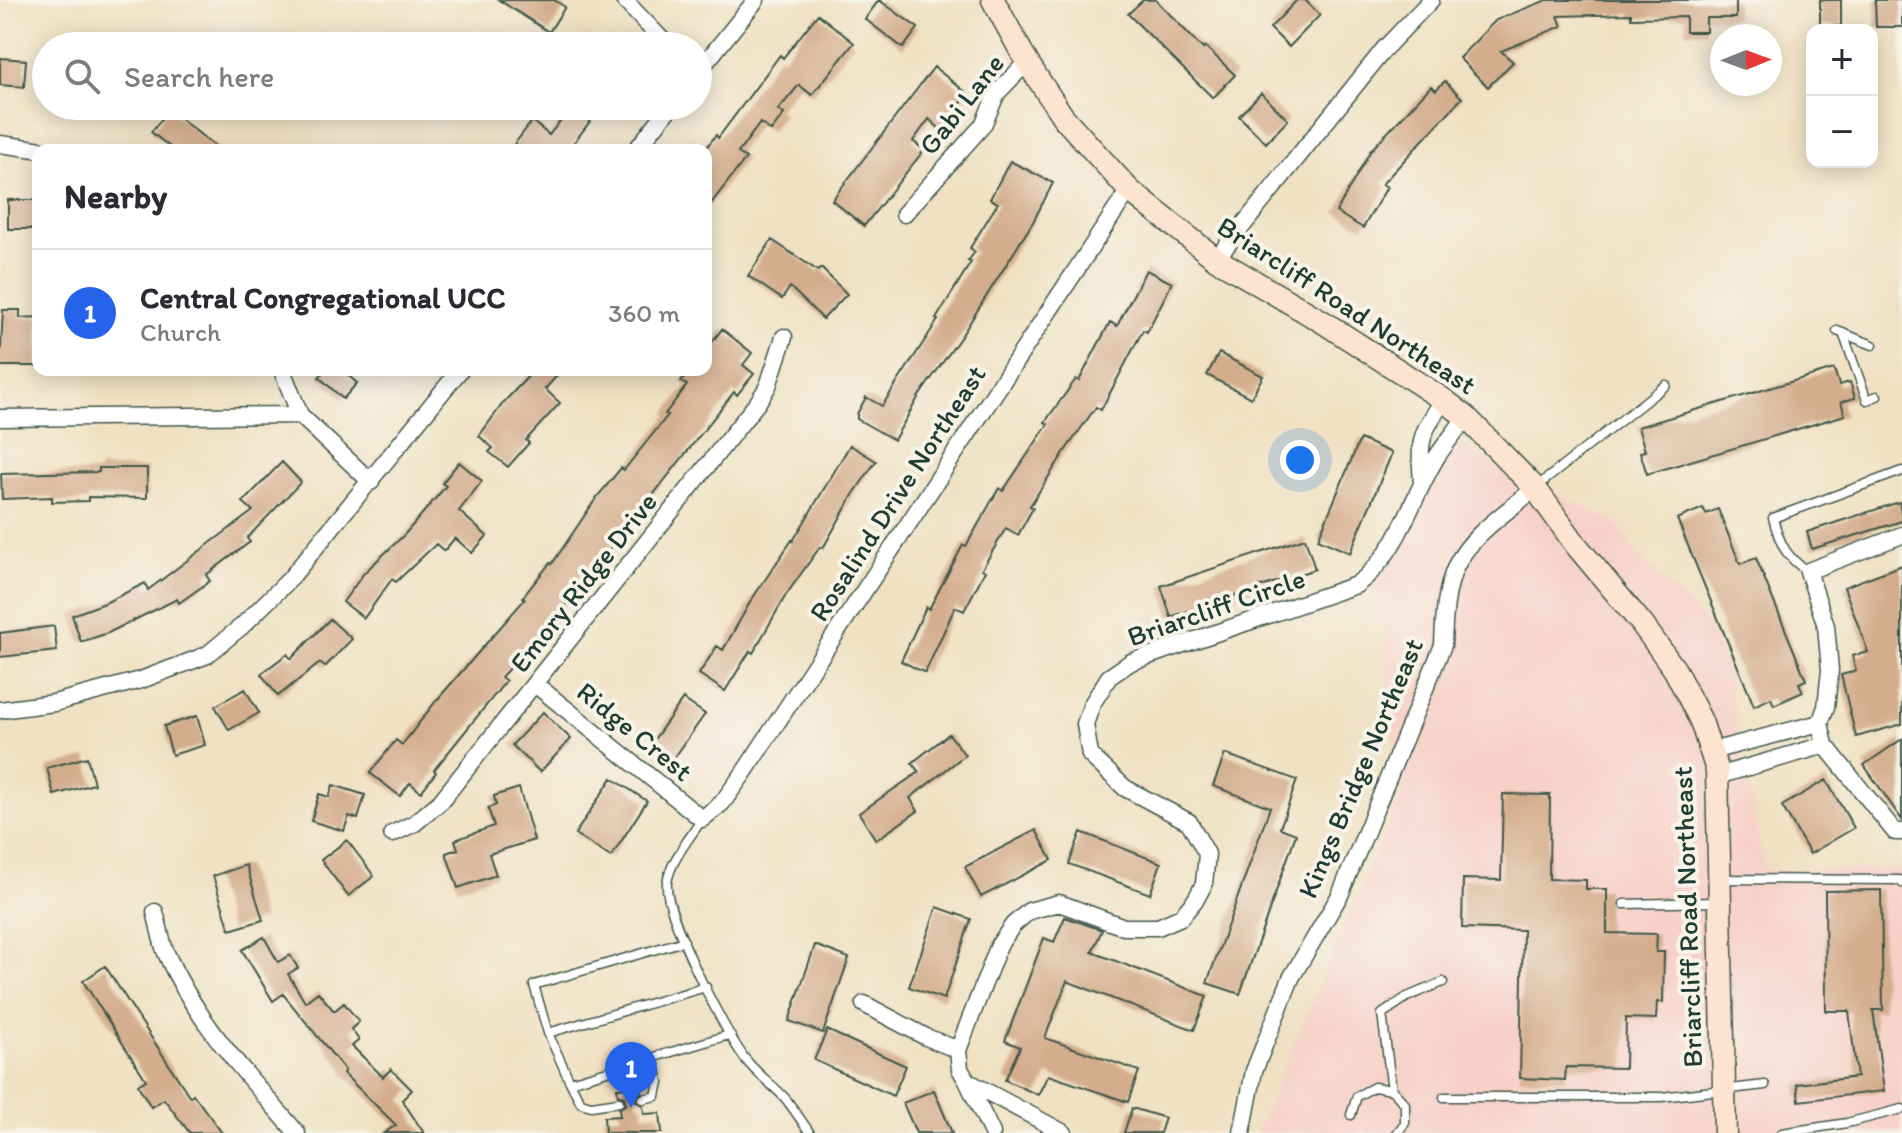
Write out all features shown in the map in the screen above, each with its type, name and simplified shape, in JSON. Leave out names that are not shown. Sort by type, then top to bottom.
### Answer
[{"type":"main road","name":"Briarcliff Road Northeast","points":[[993,0],[1027,62],[1063,117],[1129,190],[1216,259],[1323,322],[1466,417],[1535,488],[1675,670],[1701,721],[1717,776],[1725,1133]]},
{"type":"street","points":[[624,0],[655,32]]},
{"type":"street","points":[[712,55],[756,0]]},
{"type":"street","points":[[1216,259],[1385,48],[1431,0]]},
{"type":"street","name":"Gabi Lane","points":[[904,214],[983,125],[997,93],[1027,62]]},
{"type":"street","points":[[641,144],[660,120]]},
{"type":"street","points":[[0,144],[32,149]]},
{"type":"street","name":"Rosalind Drive Northeast","points":[[702,819],[722,803],[743,774],[1129,190]]},
{"type":"street","name":"Emory Ridge Drive","points":[[392,834],[415,823],[441,801],[758,402],[776,365],[784,337]]},
{"type":"street","points":[[284,376],[300,415],[371,482]]},
{"type":"street","points":[[0,710],[54,703],[141,680],[207,655],[289,580],[455,376]]},
{"type":"street","name":"Briarcliff Circle","points":[[1422,485],[1420,444],[1425,426],[1444,400]]},
{"type":"street","points":[[0,418],[300,415]]},
{"type":"street","name":"Briarcliff Circle","points":[[958,1050],[999,945],[1013,925],[1029,911],[1059,903],[1124,927],[1158,927],[1181,917],[1204,884],[1207,854],[1189,822],[1125,788],[1090,755],[1085,724],[1092,704],[1109,677],[1131,662],[1356,585],[1374,572],[1393,544],[1436,458],[1466,417]]},
{"type":"street","name":"Kings Bridge Northeast","points":[[1242,1133],[1254,1071],[1291,978],[1340,895],[1443,645],[1445,607],[1455,567],[1471,542],[1535,488]]},
{"type":"street","points":[[1902,535],[1808,571],[1826,626],[1830,670],[1826,707],[1820,723],[1825,745],[1895,832],[1902,832]]},
{"type":"street","name":"Ridge Crest","points":[[535,684],[702,819]]},
{"type":"street","points":[[1711,751],[1820,723]]},
{"type":"street","points":[[1781,733],[1787,756]]},
{"type":"street","points":[[1717,776],[1825,745]]},
{"type":"street","points":[[155,912],[165,951],[184,990],[234,1060],[297,1133]]},
{"type":"street","points":[[864,1004],[958,1050],[960,1069],[992,1133]]},
{"type":"street","points":[[967,1081],[1064,1133]]},
{"type":"lane","points":[[1873,345],[1840,332],[1867,400],[1877,396]]},
{"type":"lane","points":[[1535,488],[1666,385]]},
{"type":"lane","points":[[1808,571],[1789,558],[1773,518],[1902,471]]},
{"type":"lane","points":[[702,819],[671,868],[667,895],[684,941],[729,1035],[746,1061],[785,1099],[810,1133]]},
{"type":"lane","points":[[1719,879],[1900,880],[1902,883]]},
{"type":"lane","points":[[1624,904],[1720,902]]},
{"type":"lane","points":[[619,1102],[591,1106],[581,1103],[548,1033],[534,985],[684,941]]},
{"type":"lane","points":[[1397,1133],[1405,1123],[1405,1104],[1392,1090],[1382,1014],[1407,997],[1443,982]]},
{"type":"lane","points":[[548,1033],[706,987]]},
{"type":"lane","points":[[570,1082],[729,1035]]},
{"type":"lane","points":[[643,1099],[656,1096],[659,1082],[653,1058]]},
{"type":"lane","points":[[1444,1097],[1661,1097],[1765,1085]]},
{"type":"lane","points":[[1351,1115],[1357,1096],[1374,1087],[1392,1090]]},
{"type":"lane","points":[[1782,1133],[1847,1123],[1902,1109]]},
{"type":"lane","points":[[1847,1123],[1848,1133]]},
{"type":"shaded area","points":[[1445,437],[1618,524],[1639,558],[1707,622],[1725,660],[1765,870],[1902,869],[1902,1133],[1256,1133],[1400,796],[1376,573]]},
{"type":"building","points":[[499,0],[554,0],[565,7],[549,32]]},
{"type":"building","points":[[879,0],[918,28],[903,48],[865,19]]},
{"type":"building","points":[[1143,0],[1156,0],[1203,49],[1205,46],[1235,75],[1213,98],[1128,14]]},
{"type":"building","points":[[1297,0],[1305,0],[1320,15],[1289,47],[1270,28]]},
{"type":"building","points":[[1547,0],[1736,0],[1736,18],[1706,18],[1706,32],[1686,32],[1686,17],[1631,18],[1631,14],[1558,16],[1562,26],[1501,51],[1513,62],[1488,87],[1459,58],[1496,20]]},
{"type":"building","points":[[1820,0],[1841,0],[1841,24],[1820,24]]},
{"type":"building","points":[[1875,0],[1902,0],[1902,27],[1878,27]]},
{"type":"building","points":[[818,14],[854,43],[812,95],[799,85],[778,110],[784,114],[771,131],[760,123],[738,153],[746,158],[712,202],[712,144],[709,144],[716,135],[718,138],[780,55],[783,58]]},
{"type":"building","points":[[0,58],[26,60],[24,87],[0,85]]},
{"type":"building","points":[[934,67],[968,94],[940,129],[929,119],[913,141],[924,150],[864,226],[832,200]]},
{"type":"building","points":[[1445,81],[1462,98],[1382,184],[1387,187],[1363,228],[1336,212],[1371,150],[1431,86],[1436,90]]},
{"type":"building","points":[[1261,93],[1288,120],[1266,143],[1239,116]]},
{"type":"building","points":[[161,120],[182,120],[212,144],[166,144],[151,132]]},
{"type":"building","points":[[561,120],[591,120],[573,144],[515,144],[532,121],[549,135]]},
{"type":"building","points":[[1010,161],[1053,183],[1033,222],[962,335],[919,396],[894,440],[857,419],[857,414],[866,397],[882,406],[938,320],[971,262],[968,261],[975,252],[970,248],[998,203],[990,199]]},
{"type":"building","points":[[8,200],[32,200],[32,229],[8,229]]},
{"type":"building","points":[[772,240],[818,271],[821,268],[847,294],[823,319],[790,287],[782,299],[748,276]]},
{"type":"building","points":[[1146,270],[1172,283],[1101,410],[1096,407],[1065,451],[1030,506],[1033,508],[1018,535],[1006,528],[982,569],[985,571],[964,611],[955,607],[925,673],[901,661],[926,607],[929,609],[963,545],[966,546],[999,488],[1003,491],[1048,424],[1045,422],[1076,379],[1079,381],[1110,322],[1117,326]]},
{"type":"building","points":[[3,310],[20,310],[20,318],[32,317],[32,366],[0,366]]},
{"type":"building","points":[[722,329],[752,353],[743,365],[754,374],[737,395],[734,392],[625,527],[590,578],[588,576],[553,621],[501,677],[506,681],[434,770],[436,772],[421,792],[410,783],[400,796],[370,773],[396,740],[402,745],[525,599],[523,597],[552,564],[597,497],[621,468],[624,470],[668,415],[665,414],[687,385],[681,382],[686,376],[712,376],[712,342]]},
{"type":"building","points":[[1219,353],[1263,376],[1251,398],[1207,375]]},
{"type":"building","points":[[1834,369],[1839,385],[1850,382],[1855,398],[1841,402],[1845,415],[1647,474],[1640,452],[1645,451],[1638,427]]},
{"type":"building","points":[[349,376],[357,383],[343,399],[319,377]]},
{"type":"building","points":[[528,376],[557,376],[545,389],[560,403],[526,440],[529,443],[508,467],[489,452],[493,448],[479,436]]},
{"type":"building","points":[[1360,439],[1392,453],[1350,553],[1318,539]]},
{"type":"building","points":[[850,445],[876,461],[823,548],[820,547],[786,595],[753,653],[750,651],[725,691],[699,674],[717,646],[723,650]]},
{"type":"building","points":[[282,462],[301,482],[247,538],[250,542],[206,575],[210,581],[179,603],[177,599],[108,633],[81,642],[72,615],[145,583],[148,590],[253,511],[243,502]]},
{"type":"building","points":[[459,462],[482,481],[459,511],[487,536],[472,553],[455,538],[444,551],[436,544],[396,582],[392,579],[364,618],[343,602],[364,573],[405,534],[446,486],[442,483]]},
{"type":"building","points":[[99,468],[147,468],[147,498],[88,497],[88,501],[52,502],[52,497],[2,499],[1,474],[99,472]]},
{"type":"building","points":[[1899,502],[1902,521],[1812,549],[1807,532]]},
{"type":"building","points":[[1703,508],[1706,514],[1718,509],[1740,564],[1756,558],[1806,680],[1799,683],[1803,692],[1774,705],[1771,698],[1754,706],[1677,519]]},
{"type":"building","points":[[1305,538],[1315,569],[1171,617],[1161,586]]},
{"type":"building","points":[[1902,565],[1902,724],[1856,737],[1841,675],[1856,671],[1852,656],[1868,652],[1844,587]]},
{"type":"building","points":[[330,619],[352,639],[325,667],[320,663],[278,696],[261,674],[287,654],[291,659]]},
{"type":"building","points":[[54,626],[57,651],[0,657],[0,633]]},
{"type":"building","points":[[245,689],[259,713],[229,730],[215,706]]},
{"type":"building","points":[[683,699],[705,714],[670,764],[648,748]]},
{"type":"building","points":[[543,712],[571,739],[540,772],[512,745]]},
{"type":"building","points":[[197,716],[205,745],[172,755],[164,726]]},
{"type":"building","points":[[949,734],[965,755],[910,798],[918,811],[876,840],[859,813],[919,772],[912,763]]},
{"type":"building","points":[[1902,739],[1902,820],[1864,765]]},
{"type":"building","points":[[1225,754],[1297,780],[1280,828],[1296,834],[1240,994],[1207,983],[1270,807],[1213,786]]},
{"type":"building","points":[[87,757],[94,784],[54,795],[47,768]]},
{"type":"building","points":[[612,778],[647,801],[611,857],[575,834]]},
{"type":"building","points":[[1826,780],[1854,828],[1810,854],[1782,806]]},
{"type":"building","points":[[333,785],[365,795],[358,819],[349,816],[344,831],[311,821],[319,794],[329,797]]},
{"type":"building","points":[[519,788],[534,840],[489,854],[496,875],[458,888],[446,853],[458,849],[455,840],[494,826],[488,808],[496,805],[494,796]]},
{"type":"building","points":[[1503,794],[1550,795],[1549,879],[1586,880],[1586,889],[1607,889],[1607,933],[1657,934],[1656,952],[1664,952],[1663,1002],[1657,1002],[1656,1019],[1626,1018],[1625,1068],[1566,1067],[1565,1080],[1520,1078],[1523,930],[1462,928],[1463,879],[1501,880]]},
{"type":"building","points":[[1036,830],[1052,860],[981,897],[965,867]]},
{"type":"building","points":[[1081,832],[1161,863],[1150,894],[1069,864]]},
{"type":"building","points":[[347,840],[374,876],[348,896],[321,860]]},
{"type":"building","points":[[246,865],[263,920],[230,930],[213,876]]},
{"type":"building","points":[[1881,890],[1883,1010],[1873,1010],[1884,1091],[1799,1101],[1797,1084],[1857,1077],[1849,1011],[1826,1011],[1825,891]]},
{"type":"building","points":[[937,907],[971,919],[944,999],[909,987]]},
{"type":"building","points":[[1065,917],[1102,930],[1092,952],[1207,996],[1194,1030],[1067,981],[1045,1038],[1139,1071],[1128,1102],[1048,1075],[1038,1095],[1005,1080],[1020,1047],[1005,1041],[1044,938],[1054,942]]},
{"type":"building","points":[[264,937],[278,962],[290,955],[298,968],[288,974],[305,1002],[318,992],[334,1011],[344,1003],[359,1022],[351,1029],[359,1040],[352,1046],[383,1077],[391,1069],[412,1090],[402,1100],[424,1133],[384,1133],[396,1125],[343,1073],[345,1070],[283,994],[273,1001],[242,950]]},
{"type":"building","points":[[815,945],[849,958],[823,1033],[789,1021]]},
{"type":"building","points":[[105,966],[190,1097],[193,1094],[222,1133],[190,1133],[164,1099],[151,1107],[138,1085],[146,1080],[83,981]]},
{"type":"building","points":[[827,1030],[906,1066],[893,1096],[814,1060]]},
{"type":"building","points":[[641,1086],[642,1092],[636,1101],[643,1106],[644,1114],[660,1113],[662,1133],[605,1133],[604,1117],[620,1116],[619,1109],[626,1104],[624,1097],[618,1095],[617,1088]]},
{"type":"building","points":[[934,1090],[952,1133],[916,1133],[903,1103]]},
{"type":"building","points":[[1132,1108],[1165,1118],[1160,1133],[1124,1133]]},
{"type":"place","name":"Central Congregational UCC","points":[[631,1108]]}]
